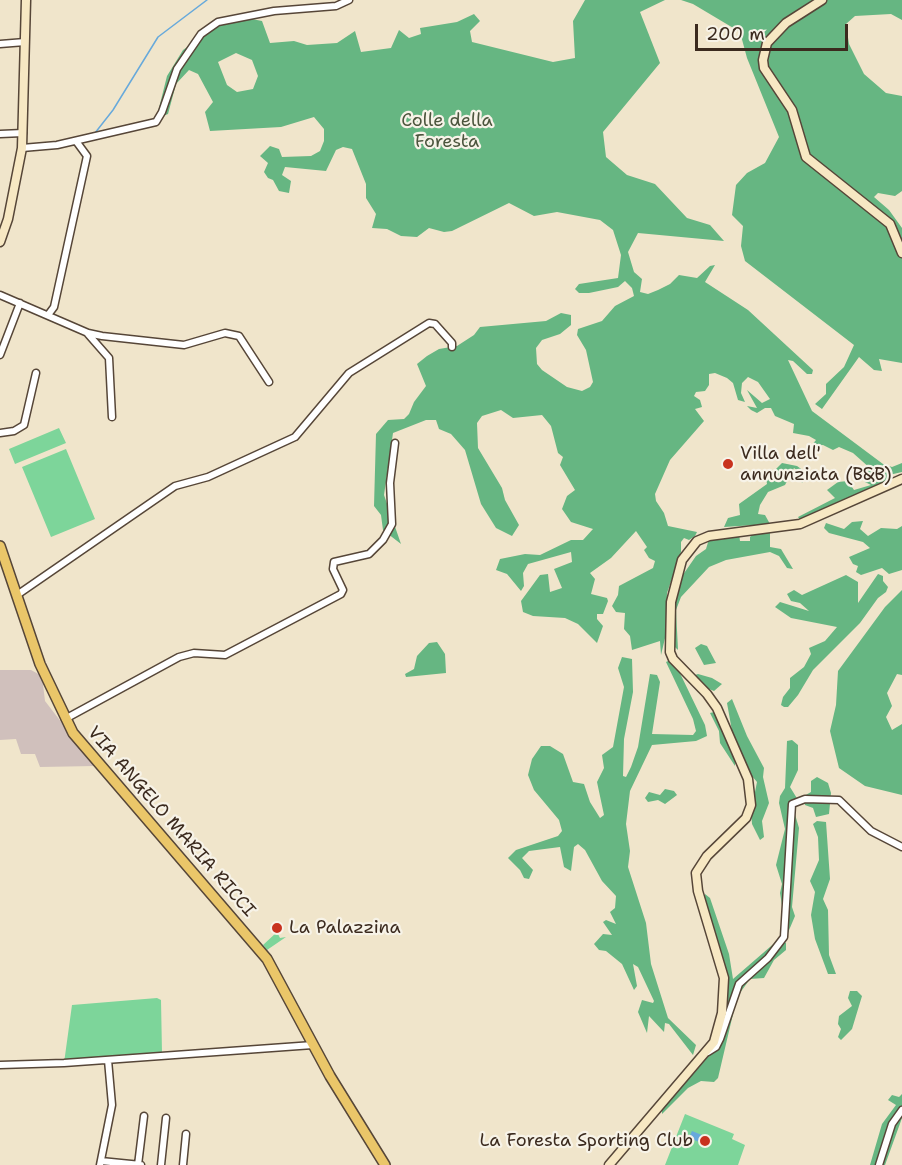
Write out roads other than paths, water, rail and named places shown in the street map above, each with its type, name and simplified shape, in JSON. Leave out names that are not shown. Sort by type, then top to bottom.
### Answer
[{"type":"main road","points":[[0,242],[22,148],[26,0]]},
{"type":"main road","points":[[822,0],[786,23],[767,43],[764,49],[764,68],[792,110],[806,157],[890,224],[902,253]]},
{"type":"main road","points":[[609,1165],[707,1052],[717,1032],[725,992],[720,961],[698,891],[696,873],[707,856],[746,818],[751,800],[748,779],[717,708],[707,694],[673,659],[670,652],[674,585],[682,560],[696,541],[709,536],[800,524],[902,479]]},
{"type":"main road","name":"VIA ANGELO MARIA RICCI","points":[[0,546],[40,664],[64,719],[85,749],[144,814],[267,959],[313,1045],[385,1165]]},
{"type":"street","points":[[22,148],[38,148],[76,141],[156,122],[162,112],[177,69],[201,34],[218,22],[274,11],[336,6],[349,0]]},
{"type":"street","points":[[0,44],[25,42]]},
{"type":"street","points":[[0,134],[23,133]]},
{"type":"street","points":[[48,315],[54,307],[87,156],[76,141]]},
{"type":"street","points":[[0,295],[88,333],[184,345],[215,335],[239,336],[269,382]]},
{"type":"street","points":[[0,355],[20,303]]},
{"type":"street","points":[[17,595],[176,486],[208,477],[296,437],[350,373],[429,323],[435,324],[452,343],[452,347]]},
{"type":"street","points":[[88,333],[109,358],[112,417]]},
{"type":"street","points":[[0,433],[14,431],[24,425],[36,373]]},
{"type":"street","points":[[64,719],[179,657],[194,653],[225,655],[341,594],[344,590],[333,569],[334,562],[369,555],[383,540],[392,524],[390,483],[395,442]]},
{"type":"street","points":[[707,1052],[716,1047],[720,1039],[739,984],[768,958],[784,938],[792,804],[805,799],[838,800],[871,831],[902,847]]},
{"type":"street","points":[[0,1065],[108,1060],[313,1045]]},
{"type":"street","points":[[108,1060],[112,1105],[100,1163],[140,1165],[144,1116]]},
{"type":"street","points":[[879,1165],[892,1124],[902,1110]]},
{"type":"street","points":[[161,1165],[166,1118]]},
{"type":"street","points":[[183,1165],[186,1134]]},
{"type":"water","points":[[692,1131],[709,1138],[707,1145],[689,1138]]},
{"type":"waterway","points":[[95,133],[113,110],[158,37],[207,0]]},
{"type":"place","name":"Villa dell' annunziata (B&B)","points":[[728,464]]},
{"type":"place","name":"La Palazzina","points":[[277,928]]},
{"type":"place","name":"La Foresta Sporting Club","points":[[705,1141]]},
{"type":"park label","name":"Colle della Foresta","points":[[447,131]]}]
